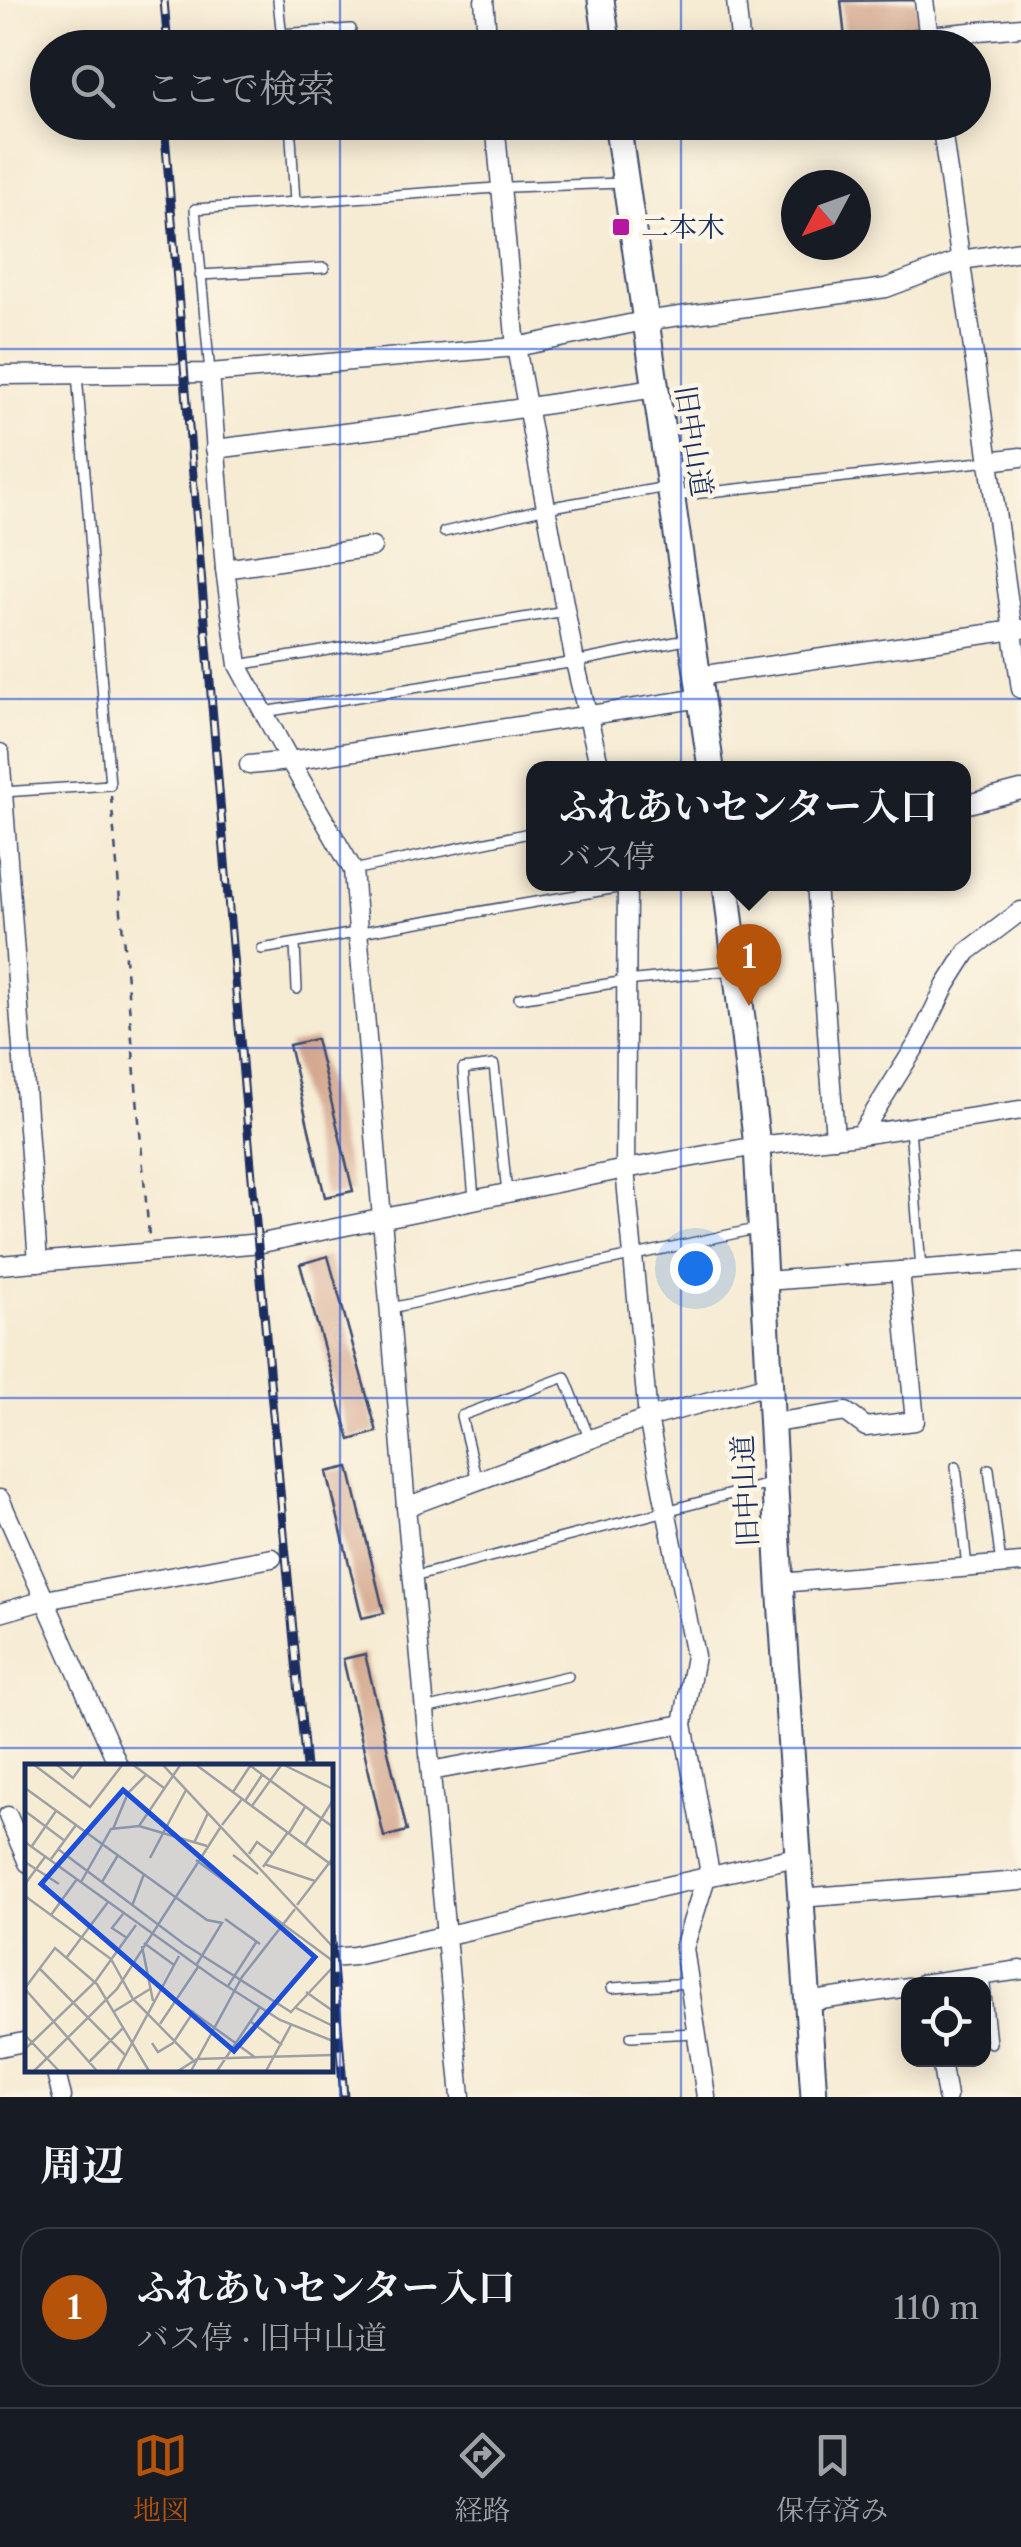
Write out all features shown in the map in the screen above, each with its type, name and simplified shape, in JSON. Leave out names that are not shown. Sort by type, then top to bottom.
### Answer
[{"type":"main road","points":[[601,0],[605,30]]},
{"type":"main road","name":"旧中山道","points":[[619,140],[710,761]]},
{"type":"main road","name":"旧中山道","points":[[727,891],[757,1146],[796,1858],[814,2097]]},
{"type":"street","points":[[484,0],[486,30]]},
{"type":"street","points":[[736,0],[739,30]]},
{"type":"street","points":[[924,0],[928,30]]},
{"type":"street","points":[[991,32],[1021,27]]},
{"type":"street","points":[[496,140],[516,347],[575,662],[598,761]]},
{"type":"street","points":[[944,140],[989,461],[1018,629],[1021,690]]},
{"type":"street","points":[[0,375],[210,373],[516,347],[644,322],[886,288],[962,260],[1021,250]]},
{"type":"street","points":[[210,373],[225,569],[238,665],[353,870],[406,1507],[461,2097]]},
{"type":"street","points":[[215,449],[655,388]]},
{"type":"street","points":[[989,461],[1021,457]]},
{"type":"street","points":[[225,569],[372,547]]},
{"type":"street","points":[[249,764],[588,715],[699,687],[1018,629]]},
{"type":"street","points":[[0,753],[38,1262]]},
{"type":"street","points":[[971,804],[1021,790]]},
{"type":"street","points":[[631,891],[625,1169],[648,1418],[695,1656],[683,1724],[709,1868],[684,1948],[706,2097]]},
{"type":"street","points":[[817,891],[835,1138]]},
{"type":"street","points":[[860,1135],[967,952],[1021,911]]},
{"type":"street","points":[[0,1265],[262,1244],[625,1169],[757,1146],[860,1135],[1021,1110]]},
{"type":"street","points":[[766,1281],[1021,1262]]},
{"type":"street","points":[[772,1424],[846,1412],[866,1427],[915,1421],[900,1271]]},
{"type":"street","points":[[406,1507],[648,1418],[768,1385]]},
{"type":"street","points":[[0,1499],[119,1764]]},
{"type":"street","points":[[0,1612],[45,1600],[272,1558]]},
{"type":"street","points":[[780,1583],[1021,1563]]},
{"type":"street","points":[[431,1771],[683,1724]]},
{"type":"street","points":[[12,1816],[25,1854]]},
{"type":"street","points":[[332,1958],[796,1858]]},
{"type":"street","points":[[799,1898],[1021,1881]]},
{"type":"street","points":[[972,1977],[1021,1970]]},
{"type":"street","points":[[806,2002],[901,1987]]},
{"type":"street","points":[[0,2047],[25,2042]]},
{"type":"street","points":[[942,2067],[946,2097]]},
{"type":"street","points":[[56,2072],[62,2097]]},
{"type":"lane","points":[[278,0],[281,30]]},
{"type":"lane","points":[[328,30],[351,28]]},
{"type":"lane","points":[[291,140],[296,202]]},
{"type":"lane","points":[[210,373],[196,209],[625,182]]},
{"type":"lane","points":[[200,276],[324,268]]},
{"type":"lane","points":[[2,792],[110,785],[76,374]]},
{"type":"lane","points":[[444,532],[546,508],[989,461]]},
{"type":"lane","points":[[238,665],[565,610]]},
{"type":"lane","points":[[264,712],[575,662],[692,639]]},
{"type":"lane","points":[[353,870],[526,834]]},
{"type":"lane","points":[[262,949],[591,891]]},
{"type":"lane","points":[[295,944],[297,990]]},
{"type":"lane","points":[[519,998],[626,981],[736,970]]},
{"type":"lane","points":[[474,1200],[462,1068],[494,1065],[507,1193]]},
{"type":"lane","points":[[910,1128],[921,1269]]},
{"type":"lane","points":[[391,1308],[762,1228]]},
{"type":"lane","points":[[476,1481],[461,1416],[565,1377],[590,1440]]},
{"type":"lane","points":[[956,1466],[967,1568]]},
{"type":"lane","points":[[989,1469],[1001,1565]]},
{"type":"lane","points":[[413,1578],[774,1482]]},
{"type":"lane","points":[[425,1709],[568,1676]]},
{"type":"lane","points":[[612,1988],[689,1983]]},
{"type":"lane","points":[[631,2036],[696,2033]]},
{"type":"path","points":[[110,785],[150,1253]]},
{"type":"building","points":[[917,0],[920,30],[844,30],[841,1]]},
{"type":"building","points":[[316,1039],[353,1191],[325,1197],[289,1045]]},
{"type":"building","points":[[328,1256],[377,1432],[350,1440],[300,1264]]},
{"type":"building","points":[[349,1467],[384,1613],[362,1618],[327,1472]]},
{"type":"building","points":[[365,1654],[407,1831],[384,1837],[343,1659]]},
{"type":"railway","points":[[164,0],[166,30]]},
{"type":"railway","points":[[166,140],[306,1764]]},
{"type":"railway","points":[[332,1954],[344,2097]]},
{"type":"place","name":"二本木","points":[[621,227]]},
{"type":"place","name":"ふれあいセンター入口","points":[[749,1006]]}]
